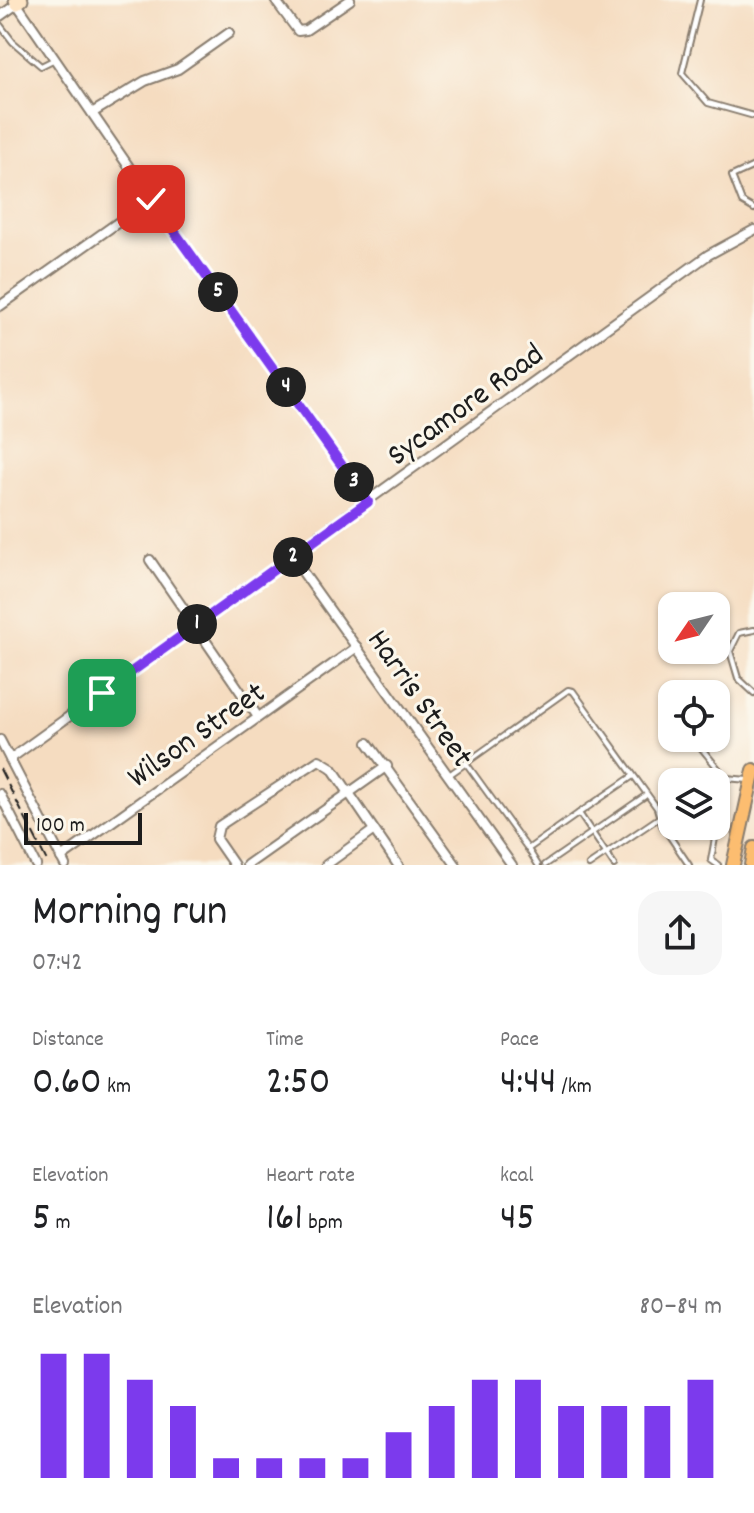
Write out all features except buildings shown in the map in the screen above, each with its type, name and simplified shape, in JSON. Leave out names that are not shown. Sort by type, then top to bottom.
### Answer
[{"type":"main road","points":[[733,865],[753,777]]},
{"type":"main road","points":[[751,865],[754,848]]},
{"type":"street","points":[[275,0],[298,31],[350,0]]},
{"type":"street","points":[[0,16],[18,1],[151,199],[368,502]]},
{"type":"street","points":[[92,113],[145,81],[178,69],[229,33]]},
{"type":"street","points":[[0,306],[151,199]]},
{"type":"street","name":"Sycamore Road","points":[[10,759],[708,255],[754,230]]},
{"type":"street","name":"Harris Street","points":[[292,557],[512,865]]},
{"type":"street","points":[[150,560],[258,717]]},
{"type":"street","name":"Wilson Street","points":[[63,861],[357,647]]},
{"type":"street","points":[[0,740],[63,861]]},
{"type":"street","points":[[368,743],[456,865]]},
{"type":"street","points":[[234,865],[216,839],[219,826],[312,761],[325,761],[398,865]]},
{"type":"street","points":[[247,865],[387,766]]},
{"type":"street","points":[[0,794],[36,865]]},
{"type":"street","points":[[326,865],[374,830]]},
{"type":"lane","points":[[700,0],[682,73],[708,103],[754,116]]},
{"type":"lane","points":[[0,25],[13,42],[41,66],[55,59]]},
{"type":"lane","points":[[754,166],[732,176],[742,202],[754,208]]},
{"type":"lane","points":[[754,630],[739,633],[730,651],[738,678],[754,693]]},
{"type":"lane","points":[[448,776],[568,690],[573,691],[658,814]]},
{"type":"lane","points":[[705,752],[718,768]]},
{"type":"lane","points":[[466,763],[538,865]]},
{"type":"lane","points":[[528,849],[633,776]]},
{"type":"lane","points":[[730,778],[753,777]]},
{"type":"lane","points":[[545,865],[646,795]]},
{"type":"lane","points":[[579,813],[614,865]]},
{"type":"lane","points":[[589,865],[658,818]]},
{"type":"lane","points":[[674,840],[689,865]]},
{"type":"lane","points":[[715,840],[711,860],[718,865]]},
{"type":"railway","points":[[0,769],[49,865]]},
{"type":"route","points":[[102,693],[368,502],[151,199]]}]
